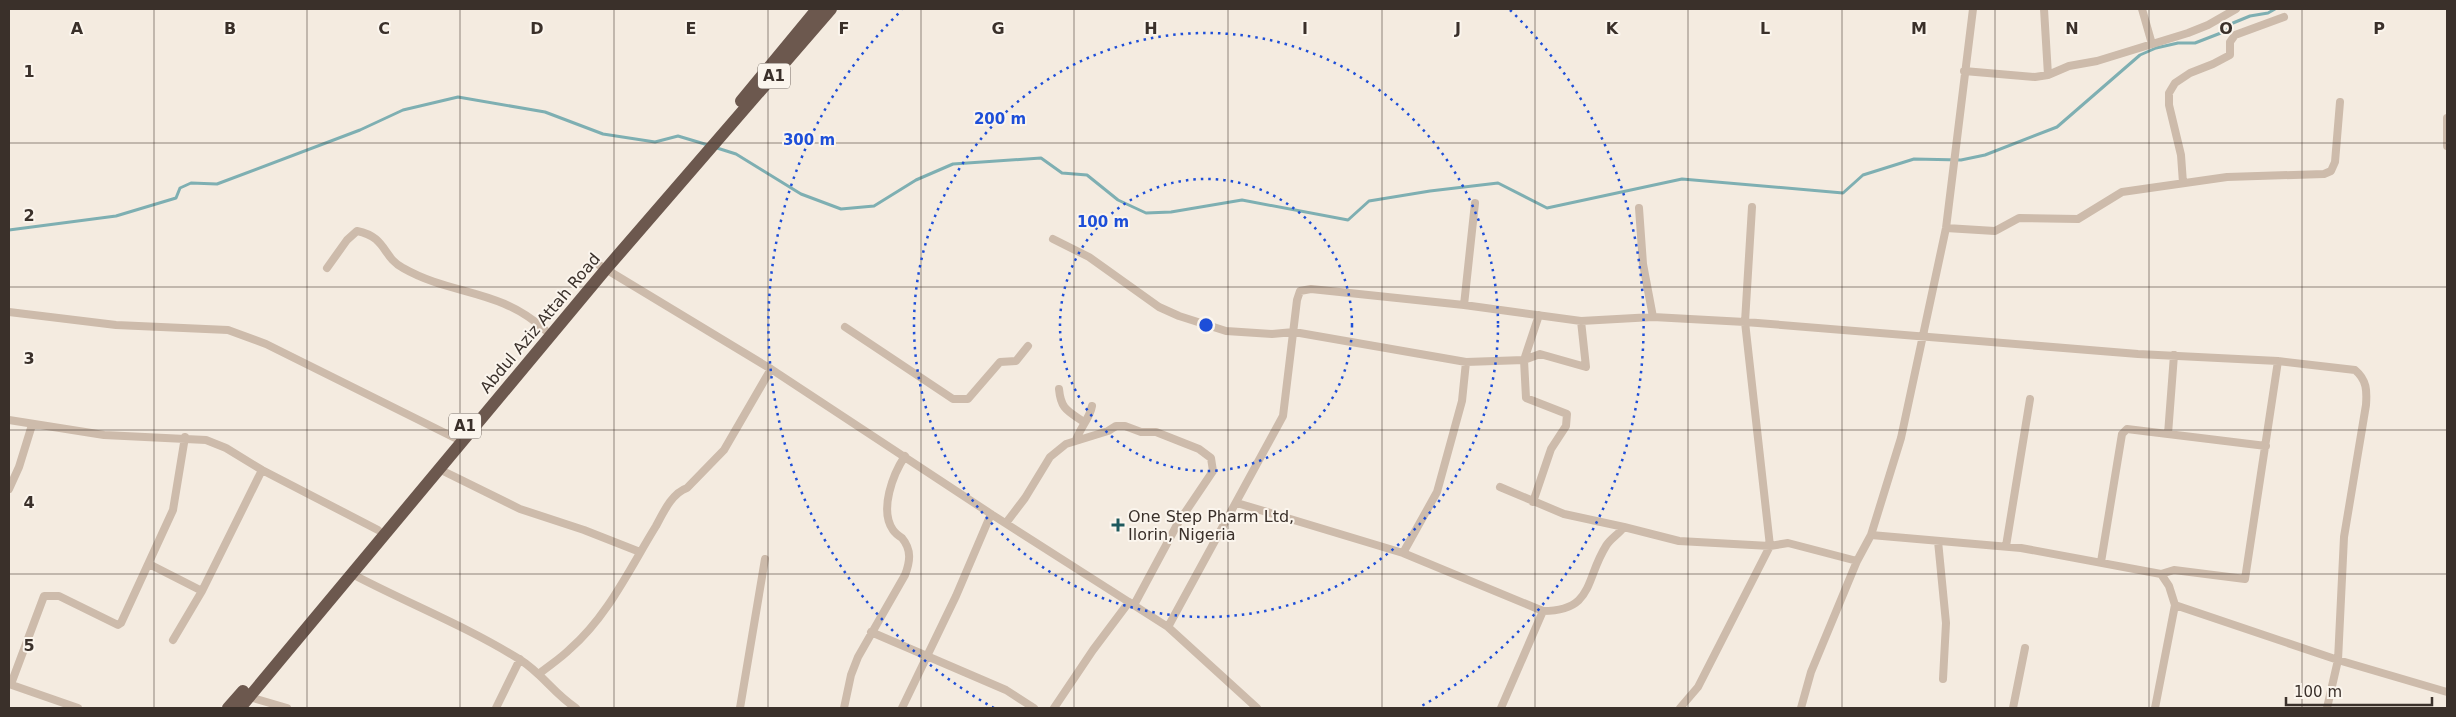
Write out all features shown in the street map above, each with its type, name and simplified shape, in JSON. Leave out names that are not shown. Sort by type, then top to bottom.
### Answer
[{"type":"highway","name":"Abdul Aziz Attah Road","points":[[709,145],[817,9]]},
{"type":"highway","name":"Abdul Aziz Attah Road","points":[[240,708],[245,695],[378,530],[545,330],[831,9]]},
{"type":"highway","name":"Abdul Aziz Attah Road","points":[[228,708],[245,695],[352,574],[603,267]]},
{"type":"street","points":[[1801,708],[1811,672],[1857,561],[1871,535],[1901,438],[1946,228],[1973,9]]},
{"type":"street","points":[[2044,9],[2048,75]]},
{"type":"street","points":[[2142,9],[2152,44]]},
{"type":"street","points":[[1964,70],[2035,77],[2048,75],[2069,66],[2097,61],[2208,25],[2236,9]]},
{"type":"street","points":[[2183,183],[2181,155],[2169,105],[2169,93],[2175,84],[2190,73],[2230,55],[2230,42],[2235,35],[2284,17]]},
{"type":"street","points":[[1946,228],[1995,231],[2018,218],[2082,218],[2115,194],[2227,176],[2324,174],[2331,171],[2335,162],[2340,102]]},
{"type":"street","points":[[2447,118],[2447,146]]},
{"type":"street","points":[[1464,305],[1475,203]]},
{"type":"street","points":[[1680,708],[1698,687],[1770,546],[1744,322],[1752,207]]},
{"type":"street","points":[[1639,208],[1643,264],[1653,318]]},
{"type":"street","points":[[326,268],[347,240],[357,232],[367,233],[383,244],[393,261],[401,267],[433,281],[513,306],[529,316],[545,330]]},
{"type":"street","points":[[1053,239],[1089,257],[1159,307],[1179,316],[1236,332],[1272,334],[1294,332],[1466,362],[1524,360],[1540,354],[1586,367],[1581,321]]},
{"type":"street","points":[[603,267],[772,368],[991,514],[1168,627],[1258,708]]},
{"type":"street","points":[[1168,627],[1283,416],[1297,300],[1300,291],[1312,289],[1464,305],[1581,321],[1653,318],[1744,322],[2174,355],[2278,361],[2355,370],[2361,375],[2367,389],[2344,537],[2338,660],[2327,708]]},
{"type":"street","points":[[9,312],[116,325],[228,330],[266,344],[455,438]]},
{"type":"street","points":[[1533,502],[1551,449],[1566,426],[1567,414],[1526,398],[1524,360],[1539,315]]},
{"type":"street","points":[[846,328],[953,399],[960,400],[968,399],[1000,362],[1016,361],[1028,346]]},
{"type":"street","points":[[2168,434],[2174,355]]},
{"type":"street","points":[[1871,535],[2006,546],[2161,574],[2174,570],[2245,578],[2278,361]]},
{"type":"street","points":[[1403,553],[1438,492],[1462,401],[1466,362]]},
{"type":"street","points":[[540,673],[571,649],[591,626],[622,584],[679,491],[687,488],[724,450],[772,368]]},
{"type":"street","points":[[1059,389],[1060,403],[1064,409],[1084,422]]},
{"type":"street","points":[[2006,546],[2030,399]]},
{"type":"street","points":[[1076,440],[1084,422],[1091,414],[1092,406]]},
{"type":"street","points":[[9,420],[104,435],[156,438],[185,437],[206,440],[226,448],[262,470],[378,530]]},
{"type":"street","points":[[9,489],[19,468],[32,425]]},
{"type":"street","points":[[1006,523],[1025,498],[1050,457],[1066,444],[1098,435],[1116,426],[1126,426],[1141,432],[1156,432],[1199,449],[1211,458],[1213,471],[1178,523],[1131,604],[1093,650],[1054,708]]},
{"type":"street","points":[[2101,562],[2122,434],[2128,429],[2266,446]]},
{"type":"street","points":[[78,708],[10,684],[44,596],[59,596],[118,625],[149,564],[173,510],[185,437]]},
{"type":"street","points":[[844,708],[851,675],[871,632],[905,575],[910,561],[908,548],[893,531],[889,513],[890,487],[895,471],[905,456]]},
{"type":"street","points":[[439,469],[520,510],[584,530],[640,552]]},
{"type":"street","points":[[172,640],[202,591],[262,470]]},
{"type":"street","points":[[1500,487],[1564,514],[1680,541],[1770,546],[1788,543],[1857,561]]},
{"type":"street","points":[[1237,503],[1403,553],[1542,612],[1553,612],[1571,606],[1582,599],[1607,544],[1624,527]]},
{"type":"street","points":[[902,708],[956,596],[991,514]]},
{"type":"street","points":[[1938,541],[1946,623],[1943,678]]},
{"type":"street","points":[[740,708],[765,559]]},
{"type":"street","points":[[149,564],[202,591]]},
{"type":"street","points":[[352,574],[460,626],[520,659],[540,673],[560,698],[576,708]]},
{"type":"street","points":[[2155,708],[2175,605],[2169,586],[2161,574]]},
{"type":"street","points":[[2175,605],[2338,660],[2447,692]]},
{"type":"street","points":[[1501,708],[1542,612]]},
{"type":"street","points":[[871,632],[1006,690],[1034,708]]},
{"type":"street","points":[[2013,708],[2025,648]]},
{"type":"street","points":[[496,708],[520,659]]},
{"type":"street","points":[[245,695],[287,708]]},
{"type":"waterway","points":[[717,148],[736,154],[801,194],[841,209],[874,206],[916,180],[953,164],[1041,158],[1062,173],[1087,175],[1118,200],[1146,213],[1171,212],[1242,200],[1348,220],[1369,201],[1498,183],[1547,208],[1682,179],[1843,193],[1863,175],[1914,159],[1961,160],[1985,155],[2057,127],[2140,55],[2156,48],[2178,43],[2195,43],[2226,31],[2233,23],[2250,16],[2268,13],[2275,9]]},
{"type":"waterway","points":[[9,230],[116,216],[176,198],[180,188],[191,183],[217,184],[360,130],[403,110],[458,97],[545,112],[603,134],[655,142],[678,136],[708,145]]},
{"type":"place","name":"One Step Pharm Ltd, Ilorin, Nigeria","points":[[1118,525]]}]
